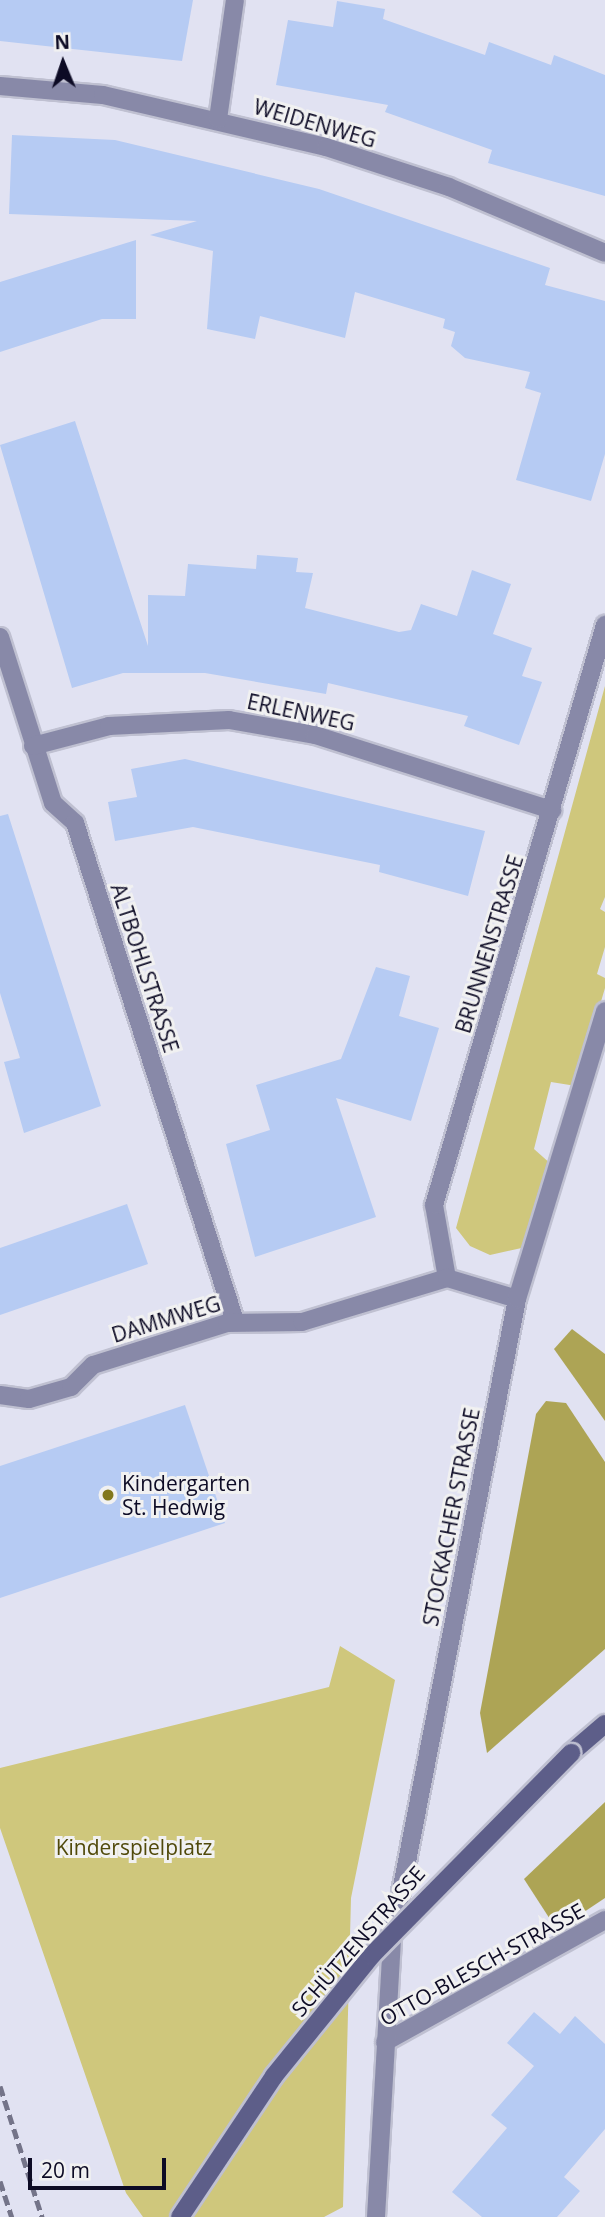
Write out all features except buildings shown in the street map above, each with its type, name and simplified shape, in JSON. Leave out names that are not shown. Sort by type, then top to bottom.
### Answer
[{"type":"main road","name":"SCHÜTZENSTRASSE","points":[[180,2217],[274,2076],[356,1975],[570,1753],[605,1724]]},
{"type":"street","points":[[218,119],[235,0]]},
{"type":"street","name":"WEIDENWEG","points":[[0,86],[103,95],[218,119],[449,187],[605,253]]},
{"type":"street","name":"BRUNNENSTRASSE","points":[[447,1278],[434,1205],[605,625]]},
{"type":"street","name":"ALTBOHLSTRASSE","points":[[0,637],[53,803],[75,823],[235,1321]]},
{"type":"street","name":"ERLENWEG","points":[[33,746],[108,726],[229,720],[327,738],[552,810]]},
{"type":"street","name":"STOCKACHER STRASSE","points":[[385,2042],[392,1938],[517,1299],[605,1011]]},
{"type":"street","points":[[447,1278],[517,1299]]},
{"type":"street","name":"DAMMWEG","points":[[0,1395],[29,1399],[71,1387],[93,1365],[235,1321],[302,1322],[447,1278]]},
{"type":"street","name":"OTTO-BLESCH-STRASSE","points":[[376,2217],[385,2042],[605,1920]]},
{"type":"green space","points":[[605,686],[605,897],[600,909],[605,912],[605,947],[597,974],[605,978],[605,988],[576,1086],[551,1082],[534,1149],[552,1165],[526,1247],[490,1255],[470,1246],[456,1228]]},
{"type":"green space","name":"Kinderspielplatz","points":[[340,1646],[395,1680],[351,1898],[343,2207],[324,2217],[143,2217],[126,2193],[0,1828],[0,1768],[329,1687]]},
{"type":"shaded area","points":[[572,1329],[605,1354],[605,1421],[554,1349]]},
{"type":"shaded area","points":[[546,1401],[566,1403],[605,1462],[605,1649],[487,1753],[480,1713],[536,1414]]},
{"type":"shaded area","points":[[605,1802],[605,1898],[557,1930],[524,1879]]},
{"type":"railway","points":[[0,2086],[42,2217]]},
{"type":"railway","points":[[0,2181],[12,2217]]},
{"type":"place","name":"Kindergarten St. Hedwig","points":[[108,1495]]}]
